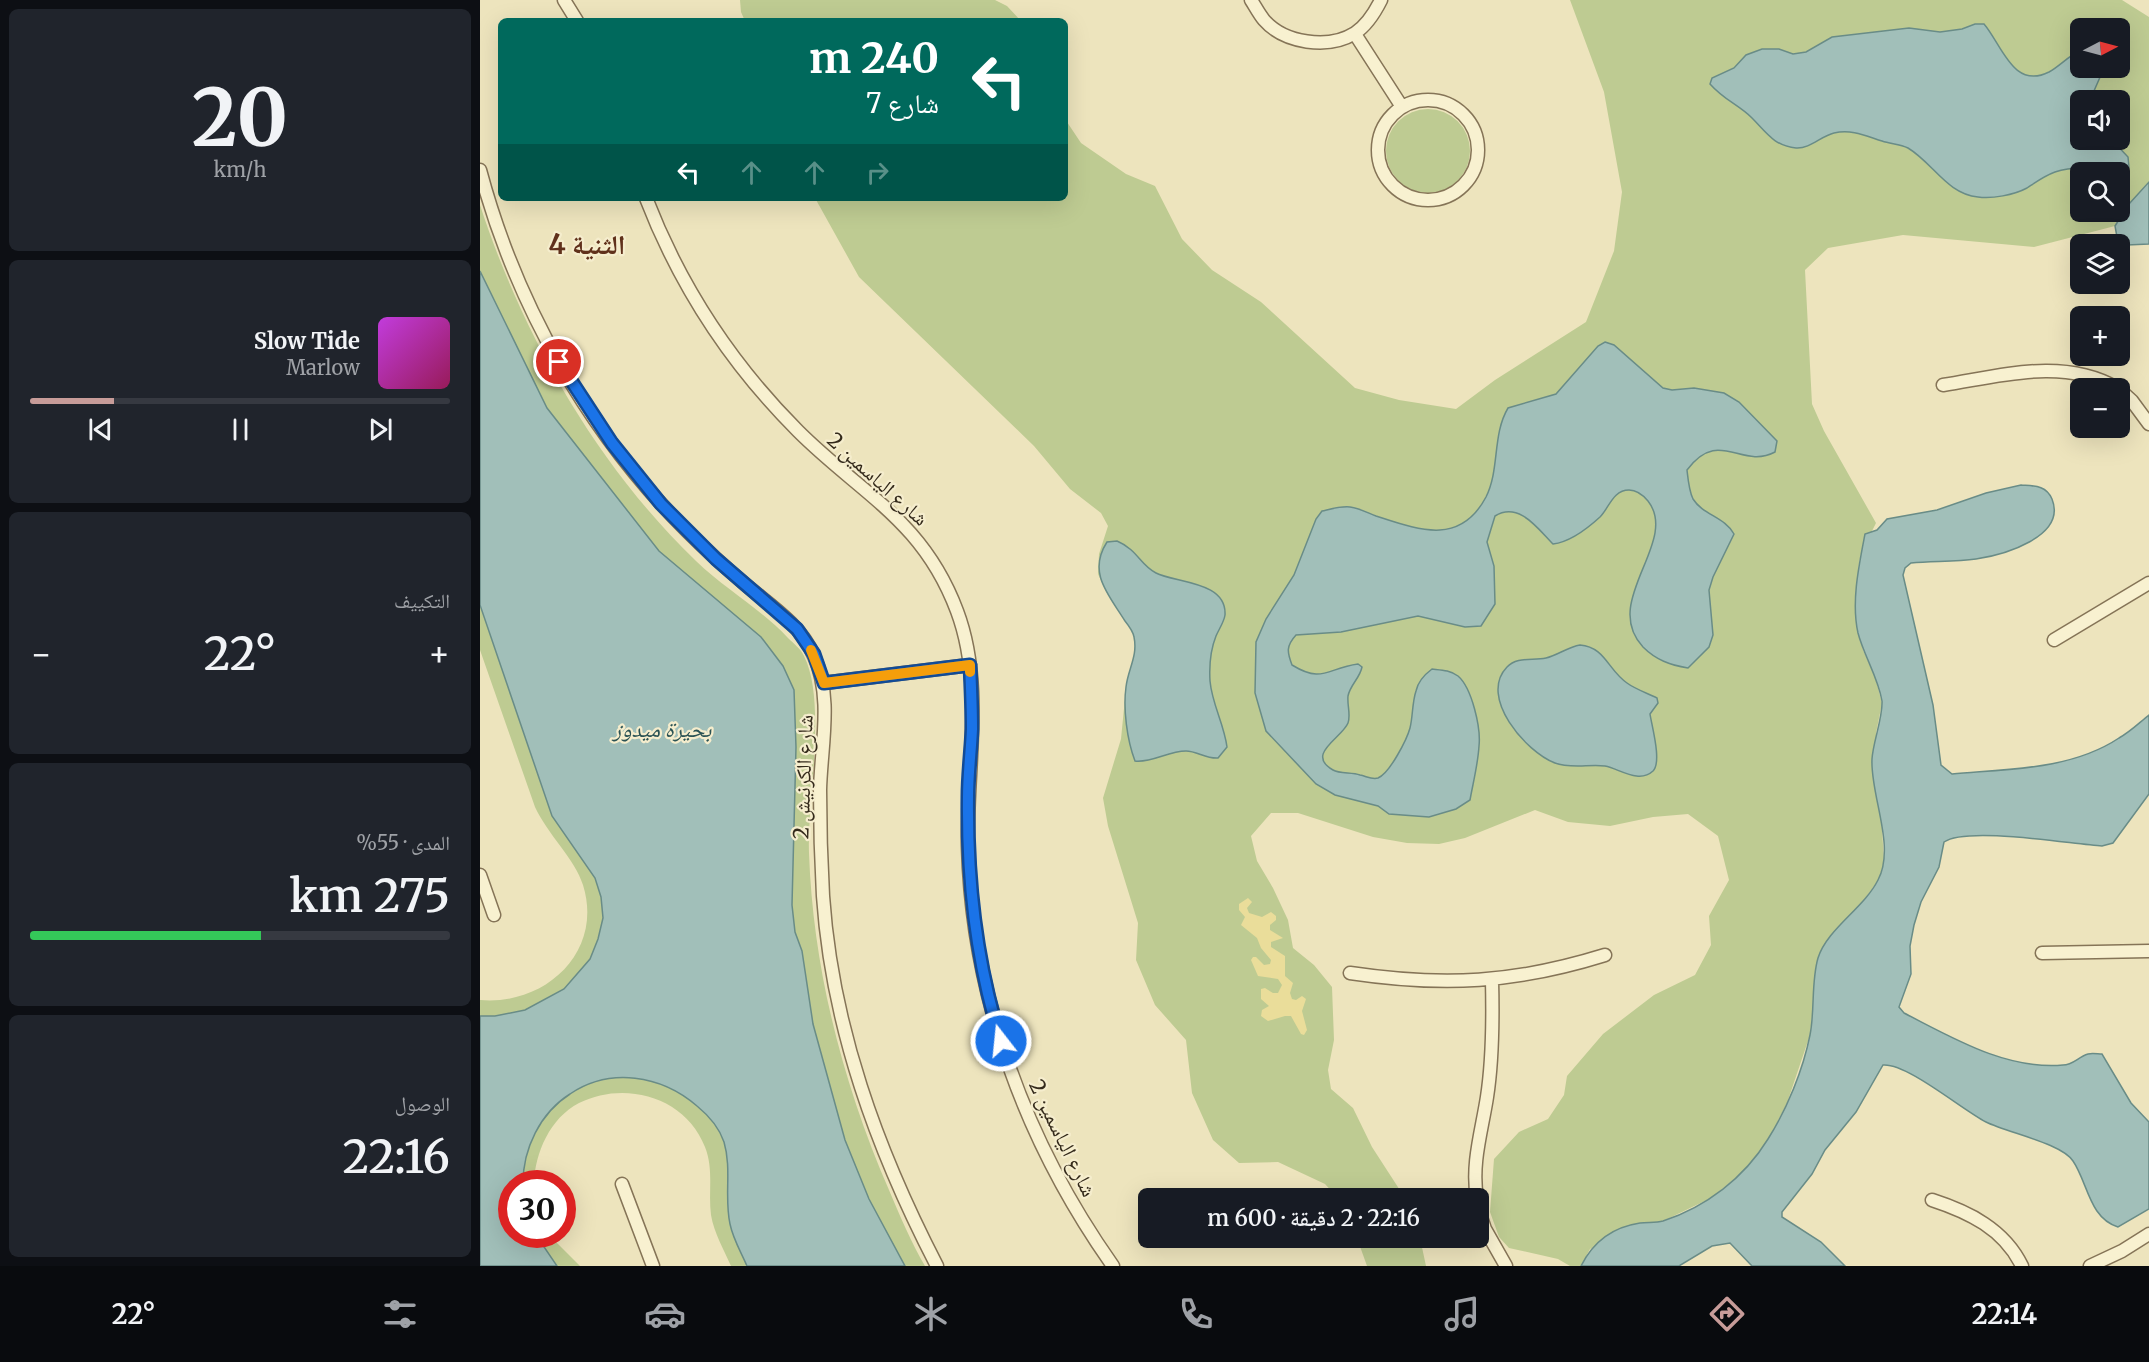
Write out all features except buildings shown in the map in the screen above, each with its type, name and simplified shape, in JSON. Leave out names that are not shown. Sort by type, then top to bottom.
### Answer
[{"type":"street","points":[[564,0],[575,18]]},
{"type":"street","points":[[1251,0],[1264,20],[1284,34],[1307,42],[1332,42],[1355,33],[1369,20],[1380,0]]},
{"type":"street","points":[[1355,33],[1402,107]]},
{"type":"street","points":[[1417,100],[1433,100],[1449,104],[1463,114],[1472,127],[1477,143],[1477,160],[1466,182],[1446,197],[1430,200],[1414,198],[1406,195],[1387,180],[1380,165],[1377,148],[1381,132],[1389,118],[1402,107],[1417,100]]},
{"type":"street","name":"شارع الكرنيش 2","points":[[480,170],[507,256],[549,345],[589,412],[635,475],[661,504],[716,559],[797,629],[814,654],[824,683],[825,708],[820,844],[826,921],[840,1009],[853,1063],[873,1126],[907,1208],[937,1266]]},
{"type":"street","name":"شارع الياسمين 2","points":[[647,201],[668,250],[693,296],[731,355],[752,382],[800,433],[903,523],[925,550],[944,580],[958,612],[970,665],[972,729],[968,794],[968,849],[972,908],[995,1023],[1013,1078],[1035,1133],[1061,1185],[1113,1266]]},
{"type":"street","points":[[1943,385],[2047,370],[2085,374],[2094,378]]},
{"type":"street","points":[[2130,399],[2149,424]]},
{"type":"street","points":[[2054,640],[2149,583]]},
{"type":"street","points":[[824,683],[970,665]]},
{"type":"street","points":[[480,875],[494,915]]},
{"type":"street","points":[[2042,953],[2149,951]]},
{"type":"street","points":[[1350,973],[1421,981],[1492,980],[1568,966],[1605,955]]},
{"type":"street","points":[[1477,1188],[1477,1154],[1492,1048],[1492,980]]},
{"type":"street","points":[[622,1184],[653,1266]]},
{"type":"street","points":[[1932,1200],[1961,1209],[1978,1219],[2009,1246],[2022,1266]]},
{"type":"street","points":[[2090,1266],[2122,1251],[2149,1234]]},
{"type":"street","points":[[1489,1236],[1506,1266]]},
{"type":"green space","points":[[740,0],[995,0],[1007,6],[1018,18],[744,18]]},
{"type":"green space","points":[[1570,0],[2122,0],[2149,17],[2149,182],[2130,203],[2130,162],[2070,162],[2070,222],[2118,222],[2115,226],[2084,234],[2070,234],[2070,238],[2034,247],[1903,235],[1828,248],[1805,270],[1812,404],[1824,431],[1876,523],[1871,533],[1865,535],[1859,563],[1856,602],[1863,650],[1875,677],[1882,703],[1876,733],[1884,861],[1879,879],[1864,900],[1826,943],[1818,959],[1810,1035],[1787,1103],[1768,1140],[1743,1172],[1711,1198],[1661,1222],[1638,1223],[1590,1249],[1581,1266],[1570,1266],[1558,1259],[1509,1248],[1499,1237],[1490,1212],[1494,1159],[1519,1132],[1548,1119],[1564,1095],[1567,1076],[1603,1034],[1654,995],[1695,975],[1711,945],[1709,916],[1729,880],[1718,836],[1688,814],[1653,817],[1610,826],[1568,822],[1535,810],[1465,838],[1439,844],[1407,843],[1373,837],[1298,813],[1271,813],[1251,836],[1257,861],[1288,920],[1293,948],[1314,965],[1332,987],[1334,1040],[1328,1070],[1331,1089],[1353,1108],[1372,1147],[1399,1188],[1329,1188],[1325,1184],[1278,1162],[1239,1163],[1213,1140],[1192,1093],[1186,1040],[1155,1005],[1136,960],[1138,923],[1108,826],[1103,798],[1121,739],[1126,688],[1136,651],[1134,634],[1106,591],[1098,574],[1099,554],[1108,526],[1101,513],[1070,489],[1034,446],[859,277],[817,201],[1068,201],[1068,124],[1081,143],[1126,174],[1155,186],[1182,239],[1212,270],[1261,302],[1355,388],[1399,400],[1456,409],[1495,380],[1586,322],[1614,251],[1622,192],[1604,92]]},
{"type":"green space","points":[[1428,109],[1444,112],[1458,121],[1467,135],[1470,151],[1467,167],[1458,181],[1444,190],[1428,193],[1412,190],[1398,181],[1389,167],[1386,151],[1389,135],[1398,121],[1412,112]]},
{"type":"green space","name":"بحيرة ميدوز","points":[[480,205],[518,302],[567,396],[595,441],[660,524],[696,561],[766,618],[804,656],[811,675],[814,698],[815,724],[809,853],[817,940],[824,983],[833,1025],[858,1109],[897,1209],[925,1266],[731,1266],[712,1222],[708,1156],[696,1130],[684,1116],[669,1105],[634,1094],[615,1093],[597,1096],[579,1103],[560,1118],[546,1137],[535,1170],[498,1170],[498,1248],[562,1248],[580,1266],[480,1266],[480,1000],[504,1000],[526,994],[547,984],[564,970],[577,952],[585,932],[587,909],[579,875],[535,807],[480,650]]},
{"type":"green space","points":[[1361,1248],[1422,1248],[1426,1266],[1367,1266]]},
{"type":"sand","points":[[1248,898],[1252,902],[1247,908],[1249,913],[1262,917],[1271,912],[1276,916],[1276,920],[1270,925],[1270,930],[1283,938],[1271,942],[1271,947],[1285,956],[1285,976],[1293,983],[1290,993],[1292,999],[1296,1000],[1302,996],[1306,999],[1302,1011],[1307,1030],[1304,1035],[1301,1034],[1291,1016],[1268,1021],[1261,1016],[1262,1010],[1269,1006],[1261,999],[1261,989],[1265,988],[1278,993],[1282,985],[1278,979],[1258,976],[1251,960],[1256,957],[1264,965],[1270,964],[1271,960],[1261,948],[1257,938],[1241,925],[1245,917],[1239,910],[1239,904]]},
{"type":"water","points":[[1975,24],[1984,24],[2010,63],[2026,75],[2037,76],[2049,72],[2070,57],[2070,78],[2100,78],[2094,90],[2070,90],[2070,150],[2121,150],[2128,157],[2128,162],[2070,162],[2070,169],[2047,175],[2016,193],[1996,197],[1967,195],[1949,184],[1908,148],[1859,134],[1834,133],[1801,148],[1788,147],[1771,138],[1747,113],[1710,84],[1712,78],[1734,68],[1746,55],[1762,49],[1779,49],[1793,54],[1806,52],[1832,37],[1909,28],[1940,32],[1962,29]]},
{"type":"water","points":[[2149,182],[2149,244],[2130,245],[2130,234],[2116,234],[2115,226],[2118,222],[2130,222],[2130,203]]},
{"type":"water","name":"بحيرة ميدوز","points":[[480,271],[547,408],[659,551],[761,637],[783,666],[794,690],[796,747],[792,905],[795,932],[802,951],[813,1024],[845,1140],[869,1199],[905,1266],[747,1266],[730,1224],[726,1152],[716,1126],[697,1106],[668,1087],[652,1081],[618,1078],[585,1085],[559,1102],[535,1133],[524,1170],[498,1170],[498,1248],[545,1248],[557,1266],[480,1266],[480,1016],[495,1016],[525,1010],[564,989],[590,959],[603,918],[601,897],[595,878],[552,816],[480,605]]},
{"type":"water","points":[[1605,342],[1614,345],[1663,388],[1672,390],[1694,388],[1724,393],[1739,402],[1777,441],[1775,452],[1763,456],[1720,450],[1709,452],[1687,470],[1693,499],[1702,509],[1730,528],[1734,534],[1709,590],[1713,635],[1709,647],[1688,668],[1681,667],[1648,652],[1632,629],[1630,611],[1634,591],[1655,535],[1655,517],[1648,501],[1639,493],[1629,490],[1619,493],[1590,526],[1572,537],[1553,544],[1520,514],[1504,512],[1495,516],[1487,542],[1494,566],[1495,604],[1481,626],[1465,627],[1418,616],[1341,632],[1296,635],[1288,649],[1292,665],[1302,671],[1318,674],[1358,664],[1362,667],[1348,696],[1348,723],[1328,746],[1323,758],[1325,764],[1333,770],[1371,778],[1378,778],[1388,770],[1402,747],[1410,728],[1415,696],[1422,678],[1432,669],[1449,671],[1458,676],[1471,699],[1479,729],[1477,767],[1470,800],[1456,809],[1429,817],[1389,814],[1378,806],[1335,795],[1316,784],[1266,731],[1255,693],[1256,642],[1266,619],[1294,575],[1316,519],[1322,511],[1347,507],[1357,508],[1376,516],[1423,529],[1451,528],[1464,523],[1476,512],[1486,497],[1493,475],[1500,429],[1508,408],[1556,394],[1598,346]]},
{"type":"water","points":[[2021,485],[2043,489],[2052,499],[2054,512],[2050,524],[2042,534],[2016,548],[1988,557],[1960,561],[1911,563],[1905,568],[1903,575],[1933,705],[1941,765],[1952,774],[2016,769],[2060,762],[2100,749],[2127,733],[2149,715],[2149,794],[2113,843],[2102,846],[1996,836],[1956,837],[1944,842],[1939,867],[1921,902],[1914,925],[1910,946],[1911,974],[1899,1007],[1904,1013],[1961,1042],[2021,1062],[2067,1065],[2088,1054],[2102,1054],[2131,1103],[2149,1122],[2149,1209],[2118,1227],[2108,1222],[2095,1208],[2078,1170],[2067,1155],[2046,1144],[1986,1122],[1906,1071],[1883,1065],[1856,1112],[1825,1150],[1812,1174],[1782,1212],[1782,1217],[1821,1242],[1845,1266],[1752,1266],[1730,1243],[1712,1246],[1679,1266],[1581,1266],[1591,1250],[1613,1232],[1630,1225],[1663,1221],[1694,1208],[1723,1189],[1748,1166],[1768,1139],[1794,1089],[1807,1048],[1816,967],[1823,947],[1837,928],[1864,900],[1878,880],[1883,867],[1884,852],[1872,759],[1882,701],[1858,633],[1855,609],[1865,534],[1877,530],[1887,519],[1937,510],[1986,493]]},
{"type":"water","points":[[1117,541],[1130,549],[1156,573],[1209,589],[1218,596],[1223,604],[1225,615],[1210,658],[1211,689],[1227,747],[1218,758],[1186,751],[1135,761],[1125,715],[1127,680],[1135,650],[1134,637],[1102,583],[1099,564],[1101,553],[1107,542]]},
{"type":"water","points":[[1580,645],[1601,654],[1627,683],[1657,698],[1658,703],[1650,714],[1657,760],[1653,771],[1648,775],[1636,776],[1605,766],[1567,766],[1555,763],[1531,748],[1509,722],[1498,693],[1500,679],[1507,667],[1515,661],[1546,658]]},
{"type":"slow traffic","points":[[811,650],[824,683],[970,665],[970,672]]},
{"type":"district","name":"الثنية 4","points":[[587,244]]},
{"type":"route","points":[[559,362],[589,412],[635,475],[716,559],[797,629],[814,654],[824,683],[970,665],[972,729],[968,794],[968,849],[972,908],[981,966],[1001,1041]]}]
